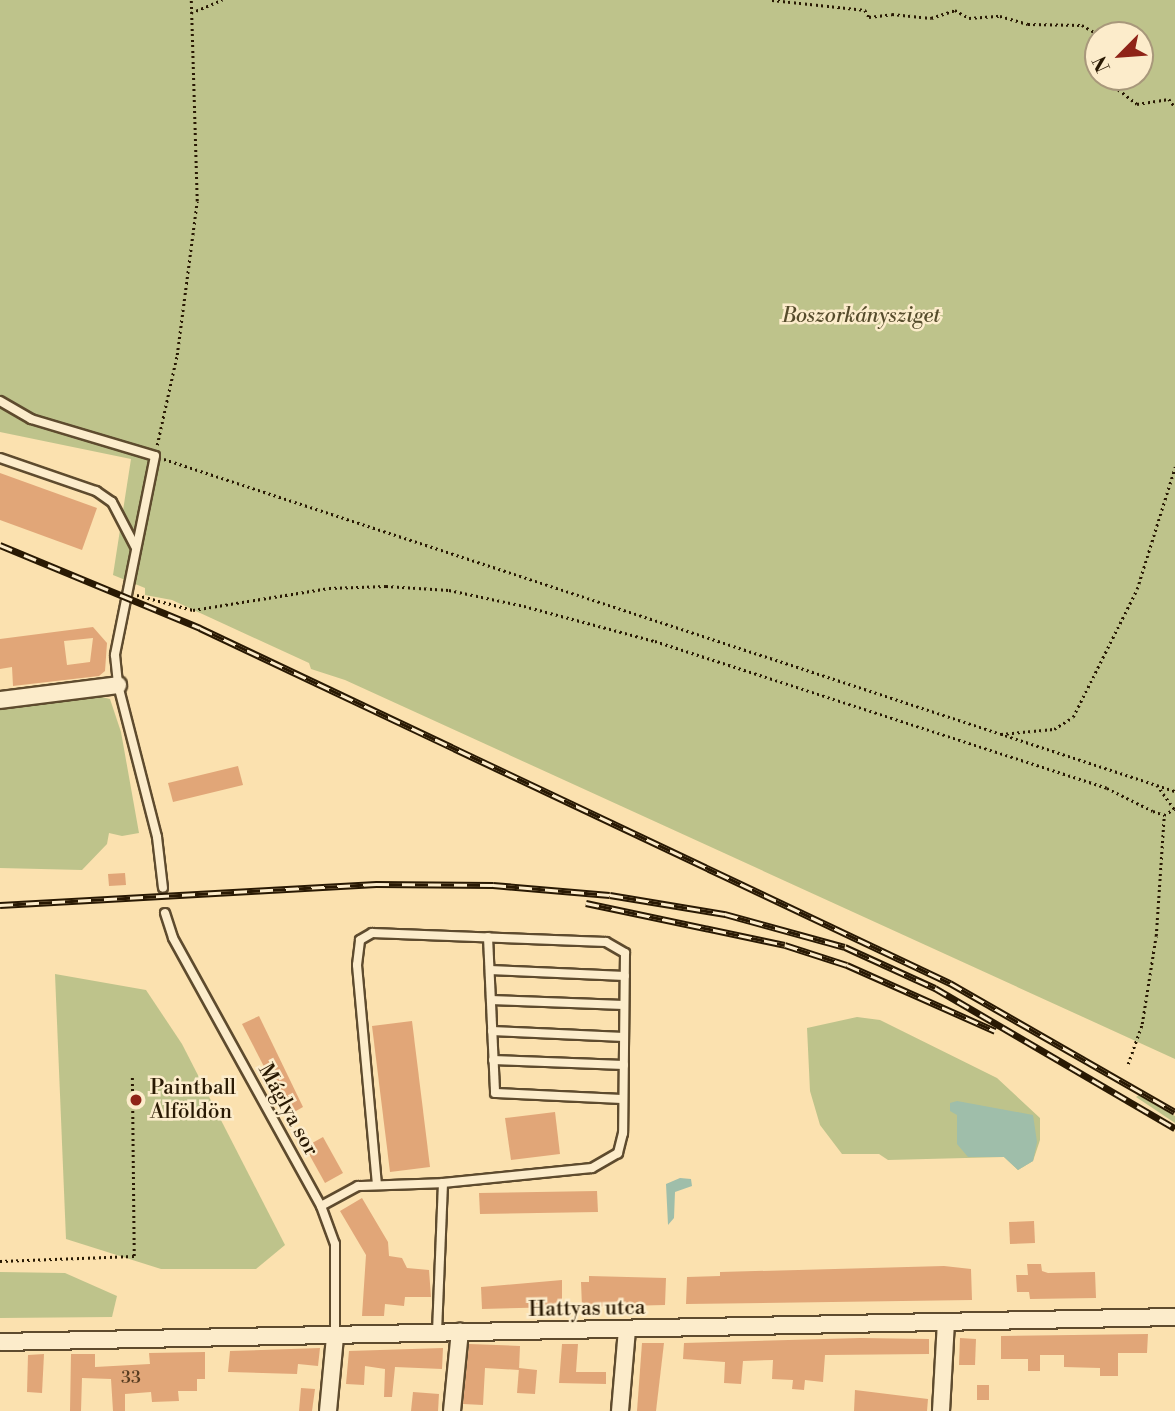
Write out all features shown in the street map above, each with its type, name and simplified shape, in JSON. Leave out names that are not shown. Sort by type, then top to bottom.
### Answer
[{"type":"street","points":[[0,699],[118,685]]},
{"type":"street","name":"Hattyas utca","points":[[0,1342],[334,1337],[437,1331],[1175,1317]]},
{"type":"street","points":[[941,1411],[946,1322]]},
{"type":"street","points":[[620,1411],[626,1329]]},
{"type":"street","points":[[452,1411],[460,1331]]},
{"type":"street","points":[[328,1411],[334,1337]]},
{"type":"lane","points":[[0,401],[31,419],[155,456],[116,642],[118,685],[157,837],[163,888]]},
{"type":"lane","points":[[0,458],[96,491],[113,502],[135,546]]},
{"type":"lane","name":"Máglya sor","points":[[165,913],[173,937],[321,1206],[335,1244],[334,1337]]},
{"type":"lane","points":[[321,1206],[358,1186],[443,1183],[606,1163],[618,1153],[623,1099],[625,953],[606,942],[372,933],[360,940],[356,951],[377,1185]]},
{"type":"lane","points":[[488,937],[495,1093],[623,1099]]},
{"type":"lane","points":[[490,970],[625,975]]},
{"type":"lane","points":[[491,1000],[624,1005]]},
{"type":"lane","points":[[492,1031],[624,1037]]},
{"type":"lane","points":[[494,1060],[624,1065]]},
{"type":"lane","points":[[437,1331],[443,1183]]},
{"type":"path","points":[[191,0],[197,201],[179,341],[155,456],[1175,791]]},
{"type":"path","points":[[191,13],[222,0]]},
{"type":"path","points":[[772,0],[865,10],[869,17],[892,14],[931,18],[954,10],[969,18],[1000,16],[1028,24],[1084,26]]},
{"type":"path","points":[[1120,91],[1137,104],[1169,99],[1175,107]]},
{"type":"path","points":[[997,734],[1054,729],[1073,718],[1137,589],[1175,467]]},
{"type":"path","points":[[126,592],[193,610],[329,588],[386,586],[449,590],[524,606],[655,641],[853,705],[1107,788],[1164,815]]},
{"type":"path","points":[[1157,785],[1174,810],[1164,815]]},
{"type":"path","points":[[1128,1064],[1142,1024],[1156,936],[1164,815]]},
{"type":"path","points":[[0,1261],[134,1256],[132,1075]]},
{"type":"green space","name":"Boszorkánysziget","points":[[0,0],[1175,0],[1175,1059],[345,680],[311,669],[309,663],[172,600],[145,595],[145,588],[113,575],[131,459],[0,432]]},
{"type":"green space","points":[[94,695],[110,699],[121,732],[139,833],[122,836],[109,833],[107,844],[82,870],[0,868],[0,707]]},
{"type":"green space","name":"Paintball Alföldön","points":[[55,974],[146,990],[182,1044],[285,1245],[256,1269],[161,1269],[66,1239]]},
{"type":"green space","points":[[857,1017],[880,1020],[997,1078],[1040,1118],[1040,1140],[1033,1161],[1018,1170],[1004,1157],[888,1160],[879,1154],[842,1154],[820,1125],[810,1091],[807,1028]]},
{"type":"green space","points":[[1139,1095],[1175,1116],[1175,1123],[1136,1097]]},
{"type":"green space","points":[[0,1272],[65,1273],[117,1296],[112,1317],[0,1318]]},
{"type":"shaded area","points":[[957,1101],[1033,1115],[1037,1142],[1033,1161],[1018,1170],[1004,1157],[968,1157],[957,1144],[957,1115],[950,1111],[950,1103]]},
{"type":"shaded area","points":[[680,1178],[691,1179],[692,1186],[675,1192],[674,1218],[668,1225],[666,1184]]},
{"type":"building","points":[[0,473],[97,508],[82,550],[0,520]]},
{"type":"building","points":[[93,627],[107,643],[105,671],[99,676],[13,686],[12,667],[0,669],[0,639]],"holes":[[[93,638],[90,662],[67,665],[64,641]]]},
{"type":"building","points":[[238,766],[243,785],[173,802],[168,783]]},
{"type":"building","points":[[125,873],[126,885],[109,886],[108,874]]},
{"type":"building","points":[[259,1016],[303,1107],[289,1115],[242,1024]]},
{"type":"building","points":[[412,1021],[430,1167],[390,1172],[372,1026]]},
{"type":"building","points":[[555,1112],[560,1154],[511,1160],[505,1118]]},
{"type":"building","points":[[323,1137],[343,1173],[325,1183],[305,1147]]},
{"type":"building","points":[[597,1191],[598,1212],[480,1214],[479,1193]]},
{"type":"building","points":[[362,1198],[388,1242],[389,1256],[402,1258],[407,1268],[429,1270],[431,1297],[405,1297],[404,1306],[385,1304],[384,1316],[362,1316],[366,1255],[340,1211]]},
{"type":"building","points":[[1034,1221],[1035,1243],[1010,1244],[1009,1222]]},
{"type":"building","points":[[1027,1264],[1041,1264],[1042,1271],[1048,1273],[1095,1272],[1096,1298],[1030,1299],[1029,1292],[1017,1292],[1016,1275],[1028,1275]]},
{"type":"building","points":[[944,1266],[971,1269],[972,1300],[686,1304],[687,1277],[720,1276],[720,1272]]},
{"type":"building","points":[[589,1276],[666,1278],[665,1305],[582,1307],[581,1282],[589,1282]]},
{"type":"building","points":[[562,1280],[562,1307],[482,1309],[481,1287]]},
{"type":"building","points":[[1148,1334],[1147,1353],[1118,1353],[1118,1376],[1100,1376],[1100,1368],[1064,1367],[1064,1355],[1040,1355],[1040,1371],[1028,1371],[1028,1359],[1001,1359],[1001,1336]]},
{"type":"building","points":[[860,1338],[929,1339],[929,1354],[825,1355],[823,1382],[805,1380],[804,1390],[792,1389],[793,1380],[772,1379],[773,1360],[743,1361],[741,1384],[724,1383],[725,1362],[683,1359],[684,1343]]},
{"type":"building","points":[[960,1338],[976,1339],[975,1365],[959,1365]]},
{"type":"building","points":[[642,1343],[664,1343],[656,1411],[637,1411]]},
{"type":"building","points":[[469,1344],[520,1346],[519,1370],[485,1368],[483,1405],[463,1404]]},
{"type":"building","points":[[562,1344],[578,1344],[576,1372],[606,1372],[606,1384],[559,1383]]},
{"type":"building","points":[[320,1348],[318,1366],[298,1364],[297,1374],[228,1372],[230,1351]]},
{"type":"building","points":[[443,1348],[442,1369],[395,1367],[392,1397],[384,1397],[385,1369],[365,1366],[364,1385],[346,1384],[349,1351]]},
{"type":"building","points":[[205,1352],[205,1379],[197,1379],[197,1391],[178,1391],[179,1401],[152,1402],[151,1392],[125,1394],[125,1411],[113,1411],[111,1379],[82,1378],[81,1411],[70,1411],[71,1354],[95,1354],[95,1367],[150,1364],[149,1353]]},
{"type":"building","points":[[44,1354],[42,1393],[27,1392],[28,1355]]},
{"type":"building","points":[[519,1368],[537,1370],[535,1394],[517,1393]]},
{"type":"building","points":[[977,1385],[989,1385],[989,1400],[977,1400]]},
{"type":"building","points":[[301,1388],[315,1389],[312,1411],[299,1411]]},
{"type":"building","points":[[855,1390],[928,1399],[927,1411],[854,1411]]},
{"type":"building","points":[[413,1392],[439,1394],[438,1411],[411,1411]]},
{"type":"railway","points":[[0,545],[200,628],[950,983],[1175,1112]]},
{"type":"railway","points":[[0,905],[376,884],[493,885],[610,895],[725,914],[845,947],[935,988],[1175,1128]]},
{"type":"railway","points":[[586,903],[785,945],[847,965],[995,1031]]},
{"type":"place","name":"Paintball Alföldön","points":[[136,1100]]}]
